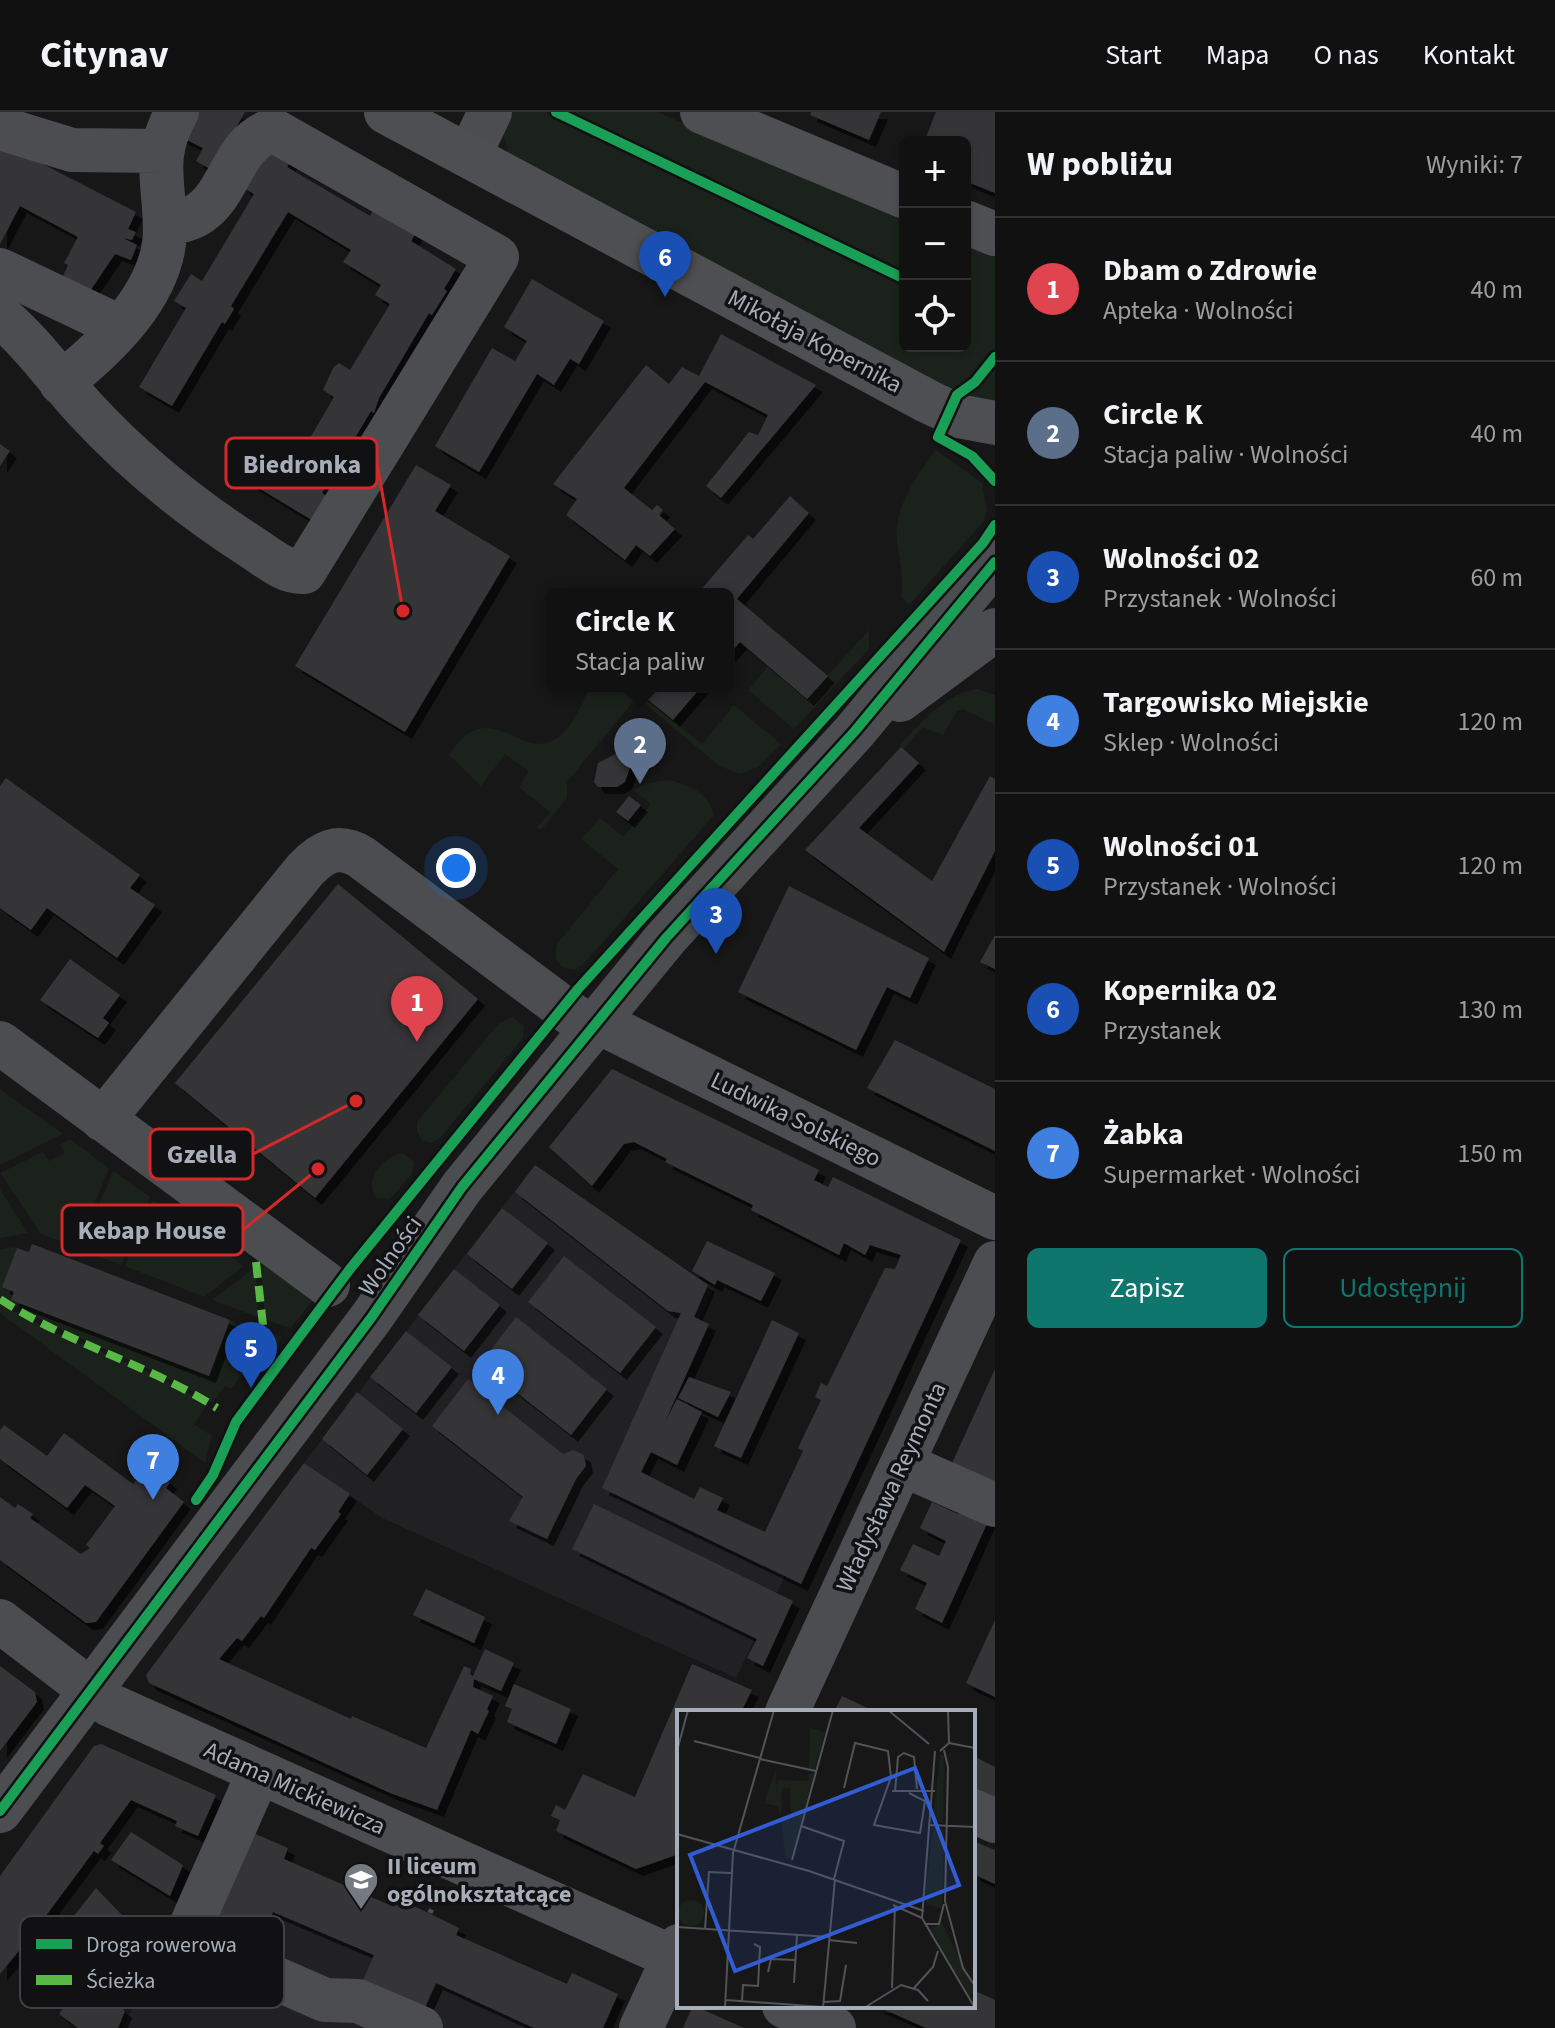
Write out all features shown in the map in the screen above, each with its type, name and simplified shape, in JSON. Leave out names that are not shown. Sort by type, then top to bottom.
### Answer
[{"type":"main road","name":"Mikołaja Kopernika","points":[[386,112],[976,420],[995,450]]},
{"type":"main road","points":[[702,112],[899,194]]},
{"type":"main road","points":[[971,224],[995,234]]},
{"type":"street","points":[[469,156],[490,112]]},
{"type":"street","points":[[0,128],[72,150],[168,131],[163,256],[157,273],[120,327],[61,383]]},
{"type":"street","points":[[0,316],[24,337],[61,383],[122,447],[182,497],[281,566],[304,572],[497,257],[273,130],[262,134],[243,151],[202,212],[165,225]]},
{"type":"street","points":[[0,270],[120,327]]},
{"type":"street","name":"Wolności","points":[[0,1811],[371,1318],[462,1187],[666,938],[855,731],[995,562]]},
{"type":"street","name":"Wolności","points":[[855,731],[988,646]]},
{"type":"street","name":"Ludwika Solskiego","points":[[103,1120],[305,870],[332,850],[352,851],[593,1024],[995,1218]]},
{"type":"street","points":[[0,1043],[328,1285]]},
{"type":"street","name":"Władysława Reymonta","points":[[788,1710],[995,1263]]},
{"type":"street","points":[[902,1464],[995,1505]]},
{"type":"street","name":"Adama Mickiewicza","points":[[0,1621],[110,1705],[677,1954]]},
{"type":"street","points":[[195,1916],[259,1772]]},
{"type":"street","points":[[975,1812],[995,1821]]},
{"type":"street","points":[[641,2028],[677,1954]]},
{"type":"street","points":[[284,1982],[325,2000],[358,2001],[421,2028]]},
{"type":"street","points":[[789,2008],[834,2028]]},
{"type":"path","points":[[430,1913],[436,1898]]},
{"type":"shaded area","points":[[508,112],[657,112],[899,213],[899,352],[971,352],[971,242],[995,252],[995,405],[961,398],[509,156],[502,129]]},
{"type":"shaded area","points":[[936,450],[982,483],[987,510],[984,521],[909,605],[901,597],[902,576],[897,541],[899,516],[908,492]]},
{"type":"shaded area","points":[[869,630],[869,649],[794,729],[748,690],[768,666],[807,698]]},
{"type":"shaded area","points":[[977,689],[995,695],[995,725],[963,709],[957,711],[943,735],[923,727],[904,749],[900,745],[944,703],[966,691]]},
{"type":"shaded area","points":[[589,692],[638,692],[702,744],[734,705],[781,744],[758,767],[739,774],[718,765],[637,697],[567,782],[567,798],[541,830],[537,827],[550,812],[519,787],[529,771],[505,754],[481,786],[449,755],[464,737],[478,729],[492,728],[530,743],[543,744],[557,738],[572,721]]},
{"type":"shaded area","points":[[669,780],[691,787],[703,796],[714,815],[584,964],[574,970],[562,967],[555,958],[557,944],[618,869],[581,839],[600,818],[624,837],[651,804],[633,790],[649,783]]},
{"type":"shaded area","points":[[513,1017],[524,1026],[523,1038],[440,1138],[431,1143],[422,1140],[417,1132],[417,1122],[499,1023]]},
{"type":"shaded area","points":[[0,1089],[63,1134],[0,1165]]},
{"type":"shaded area","points":[[70,1139],[109,1168],[77,1247],[41,1234],[0,1173],[43,1152],[49,1161],[65,1153],[60,1144]]},
{"type":"shaded area","points":[[402,1153],[414,1162],[412,1174],[390,1199],[376,1198],[372,1184],[377,1170],[388,1159]]},
{"type":"shaded area","points":[[535,1165],[713,1289],[632,1471],[798,1549],[736,1678],[382,1518],[304,1463]]},
{"type":"shaded area","points":[[113,1171],[150,1197],[121,1265],[80,1249]]},
{"type":"shaded area","points":[[0,1189],[28,1233],[0,1238]]},
{"type":"shaded area","points":[[153,1200],[244,1266],[204,1297],[125,1266]]},
{"type":"shaded area","points":[[17,1248],[2,1287],[14,1292],[12,1300],[209,1375],[230,1320],[235,1322],[249,1365],[231,1389],[225,1386],[212,1403],[160,1374],[26,1312],[0,1297],[0,1249]]},
{"type":"shaded area","points":[[274,1259],[319,1292],[291,1328],[265,1320],[261,1266]]},
{"type":"shaded area","points":[[256,1268],[258,1317],[212,1300],[250,1271]]},
{"type":"shaded area","points":[[0,1302],[51,1330],[157,1376],[207,1405],[194,1424],[212,1436],[205,1463],[0,1313]]},
{"type":"shaded area","points":[[244,1323],[282,1337],[264,1367],[258,1369]]},
{"type":"shaded area","points":[[221,1819],[284,1859],[394,1907],[398,1901],[418,1908],[459,1928],[457,1935],[567,1984],[572,1973],[618,1994],[603,2028],[123,2028],[132,2008],[284,2008],[284,1916],[176,1916]]},
{"type":"building","points":[[189,112],[245,112],[212,170],[196,161],[203,148],[177,135]]},
{"type":"building","points":[[811,112],[881,112],[869,140],[810,115]]},
{"type":"building","points":[[936,112],[995,112],[995,193],[971,183],[971,136],[926,136]]},
{"type":"building","points":[[0,142],[136,212],[128,229],[136,232],[132,240],[123,238],[137,245],[131,260],[115,254],[90,291],[63,276],[68,265],[64,263],[78,237],[20,206],[0,244]]},
{"type":"building","points":[[267,144],[292,159],[287,167],[370,216],[376,205],[418,230],[411,241],[456,269],[444,289],[447,291],[432,315],[429,313],[379,398],[374,413],[371,411],[322,493],[330,498],[315,522],[247,481],[268,446],[296,462],[334,397],[323,390],[333,368],[339,363],[350,370],[390,304],[375,295],[381,285],[343,262],[351,250],[288,212],[231,306],[234,309],[225,324],[222,322],[172,406],[139,387],[186,308],[174,301],[191,274],[202,281],[254,194],[242,187]]},
{"type":"building","points":[[532,279],[604,321],[579,364],[570,359],[554,385],[537,374],[479,472],[435,446],[492,348],[515,361],[527,341],[504,327]]},
{"type":"building","points":[[721,334],[816,385],[721,498],[706,486],[749,432],[758,435],[768,415],[705,382],[624,488],[652,510],[657,505],[663,510],[659,515],[675,529],[650,556],[636,545],[625,560],[566,515],[577,499],[553,484],[646,365],[669,384],[682,367],[699,376]]},
{"type":"building","points":[[0,444],[10,451],[0,466]]},
{"type":"building","points":[[416,465],[451,485],[435,511],[510,556],[405,732],[295,666]]},
{"type":"building","points":[[790,496],[809,513],[737,599],[828,676],[807,699],[740,642],[734,649],[734,588],[702,588],[748,535],[753,539]]},
{"type":"building","points":[[638,692],[697,692],[673,720]]},
{"type":"building","points":[[901,747],[919,763],[859,828],[932,881],[990,776],[995,779],[995,851],[944,952],[805,850]]},
{"type":"building","points":[[619,752],[630,759],[625,782],[617,787],[598,787],[594,782],[598,763]]},
{"type":"building","points":[[6,778],[140,875],[130,888],[155,905],[117,958],[47,908],[31,930],[0,908],[0,786]]},
{"type":"building","points":[[629,796],[641,805],[628,821],[616,812]]},
{"type":"building","points":[[338,884],[478,999],[315,1198],[175,1083]]},
{"type":"building","points":[[789,886],[929,958],[910,998],[887,987],[856,1050],[738,992]]},
{"type":"building","points":[[995,935],[995,969],[980,962]]},
{"type":"building","points":[[70,959],[120,995],[103,1018],[109,1023],[98,1038],[40,1000]]},
{"type":"building","points":[[895,1040],[995,1089],[995,1151],[867,1088]]},
{"type":"building","points":[[612,1069],[819,1170],[814,1180],[828,1187],[833,1177],[961,1240],[801,1584],[602,1488],[681,1313],[668,1311],[515,1192],[535,1165],[708,1285],[694,1317],[709,1324],[664,1424],[677,1399],[702,1412],[677,1465],[651,1452],[641,1472],[694,1499],[700,1487],[723,1498],[717,1510],[765,1532],[803,1451],[798,1448],[821,1400],[815,1397],[821,1383],[827,1386],[885,1268],[895,1269],[901,1255],[870,1245],[865,1255],[844,1243],[839,1255],[751,1210],[753,1205],[665,1162],[667,1159],[634,1142],[624,1144],[592,1186],[549,1147]]},
{"type":"building","points":[[502,1208],[548,1243],[512,1289],[467,1254]]},
{"type":"building","points":[[707,1241],[775,1273],[761,1301],[717,1280],[715,1285],[692,1271]]},
{"type":"building","points":[[32,1244],[230,1320],[209,1376],[11,1300],[14,1292],[2,1287],[17,1248],[29,1252]]},
{"type":"building","points":[[564,1256],[656,1327],[620,1373],[528,1302]]},
{"type":"building","points":[[454,1269],[500,1305],[464,1351],[418,1315]]},
{"type":"building","points":[[516,1317],[607,1389],[571,1435],[480,1364]]},
{"type":"building","points":[[772,1320],[799,1333],[741,1458],[714,1446]]},
{"type":"building","points":[[406,1331],[452,1367],[416,1413],[370,1377]]},
{"type":"building","points":[[995,1369],[995,1493],[948,1472]]},
{"type":"building","points":[[689,1377],[731,1392],[718,1417],[678,1398]]},
{"type":"building","points":[[468,1379],[563,1454],[573,1450],[584,1455],[586,1466],[576,1479],[547,1539],[509,1521],[523,1497],[432,1426]]},
{"type":"building","points":[[357,1392],[403,1429],[367,1475],[322,1439]]},
{"type":"building","points":[[4,1425],[47,1456],[64,1433],[133,1484],[148,1465],[170,1482],[166,1488],[184,1502],[96,1622],[86,1623],[0,1560],[0,1497],[15,1508],[18,1504],[33,1514],[30,1518],[81,1554],[90,1548],[86,1545],[115,1506],[85,1485],[67,1508],[0,1459],[0,1430]]},
{"type":"building","points":[[304,1463],[350,1494],[338,1512],[341,1514],[315,1550],[311,1548],[264,1618],[261,1616],[242,1641],[237,1638],[219,1659],[351,1719],[352,1716],[426,1748],[464,1666],[471,1669],[473,1676],[485,1649],[514,1663],[501,1691],[474,1679],[473,1687],[493,1696],[487,1709],[489,1711],[478,1734],[471,1730],[437,1810],[390,1793],[149,1683],[146,1675]]},
{"type":"building","points":[[932,1502],[958,1514],[962,1505],[990,1517],[942,1623],[915,1609],[927,1583],[900,1570],[913,1544],[939,1556],[946,1541],[920,1528]]},
{"type":"building","points":[[594,1504],[793,1601],[763,1666],[747,1658],[757,1639],[572,1549]]},
{"type":"building","points":[[426,1589],[485,1617],[474,1643],[413,1615]]},
{"type":"building","points":[[995,1620],[995,1697],[966,1683]]},
{"type":"building","points":[[692,1664],[752,1690],[742,1710],[677,1710],[676,1855],[636,1869],[556,1831],[560,1820],[551,1816],[556,1805],[565,1810],[583,1774],[635,1797]]},
{"type":"building","points":[[0,1666],[35,1692],[37,1702],[0,1751]]},
{"type":"building","points":[[514,1684],[571,1709],[556,1744],[507,1722],[512,1709],[505,1706]]},
{"type":"building","points":[[842,1696],[872,1710],[835,1710]]},
{"type":"building","points":[[101,1744],[216,1795],[198,1836],[175,1826],[177,1821],[131,1800],[100,1843],[104,1846],[98,1854],[94,1851],[46,1916],[20,1916],[20,1950],[0,1974],[0,1876],[94,1746]]},
{"type":"building","points":[[975,1757],[995,1767],[995,1799],[975,1790]]},
{"type":"building","points":[[242,1828],[288,1848],[284,1859],[394,1907],[398,1901],[418,1908],[459,1928],[456,1935],[567,1984],[572,1973],[618,1994],[603,2028],[534,2028],[436,1983],[422,2014],[360,1987],[374,1955],[273,1912],[271,1916],[204,1916]]},
{"type":"building","points":[[131,1832],[183,1865],[170,1896],[111,1860]]},
{"type":"building","points":[[975,1842],[995,1850],[995,1884],[975,1875]]},
{"type":"building","points":[[96,1888],[123,1916],[74,1916]]},
{"type":"building","points":[[975,1991],[995,2000],[995,2028],[926,2028],[881,2008],[975,2008]]},
{"type":"building","points":[[63,2008],[121,2008],[125,2011],[118,2028],[78,2028],[59,2014]]},
{"type":"building","points":[[699,2008],[744,2028],[683,2028],[691,2010]]},
{"type":"marked path","points":[[256,1262],[263,1325]]},
{"type":"marked path","points":[[0,1299],[53,1329],[164,1379],[217,1408]]},
{"type":"cycle path","points":[[556,112],[899,276]]},
{"type":"cycle path","points":[[995,357],[975,382],[957,395],[938,437],[972,456],[995,481]]},
{"type":"cycle path","points":[[196,1500],[213,1475],[236,1422],[270,1376],[350,1269],[578,989],[983,543],[995,525]]},
{"type":"cycle path","points":[[0,1811],[371,1318],[462,1187],[666,938],[855,731],[995,562]]},
{"type":"place","name":"Kopernika 02","points":[[665,297]]},
{"type":"place","name":"Biedronka","points":[[403,611]]},
{"type":"place","name":"Circle K","points":[[640,784]]},
{"type":"place","name":"Wolności 02","points":[[716,954]]},
{"type":"place","name":"Dbam o Zdrowie","points":[[417,1042]]},
{"type":"place","name":"Gzella","points":[[356,1101]]},
{"type":"place","name":"Kebap House","points":[[318,1169]]},
{"type":"place","name":"Wolności 01","points":[[251,1388]]},
{"type":"place","name":"Targowisko Miejskie","points":[[498,1415]]},
{"type":"place","name":"Żabka","points":[[153,1500]]},
{"type":"place","name":"II liceum ogólnokształcące","points":[[361,1911]]}]
